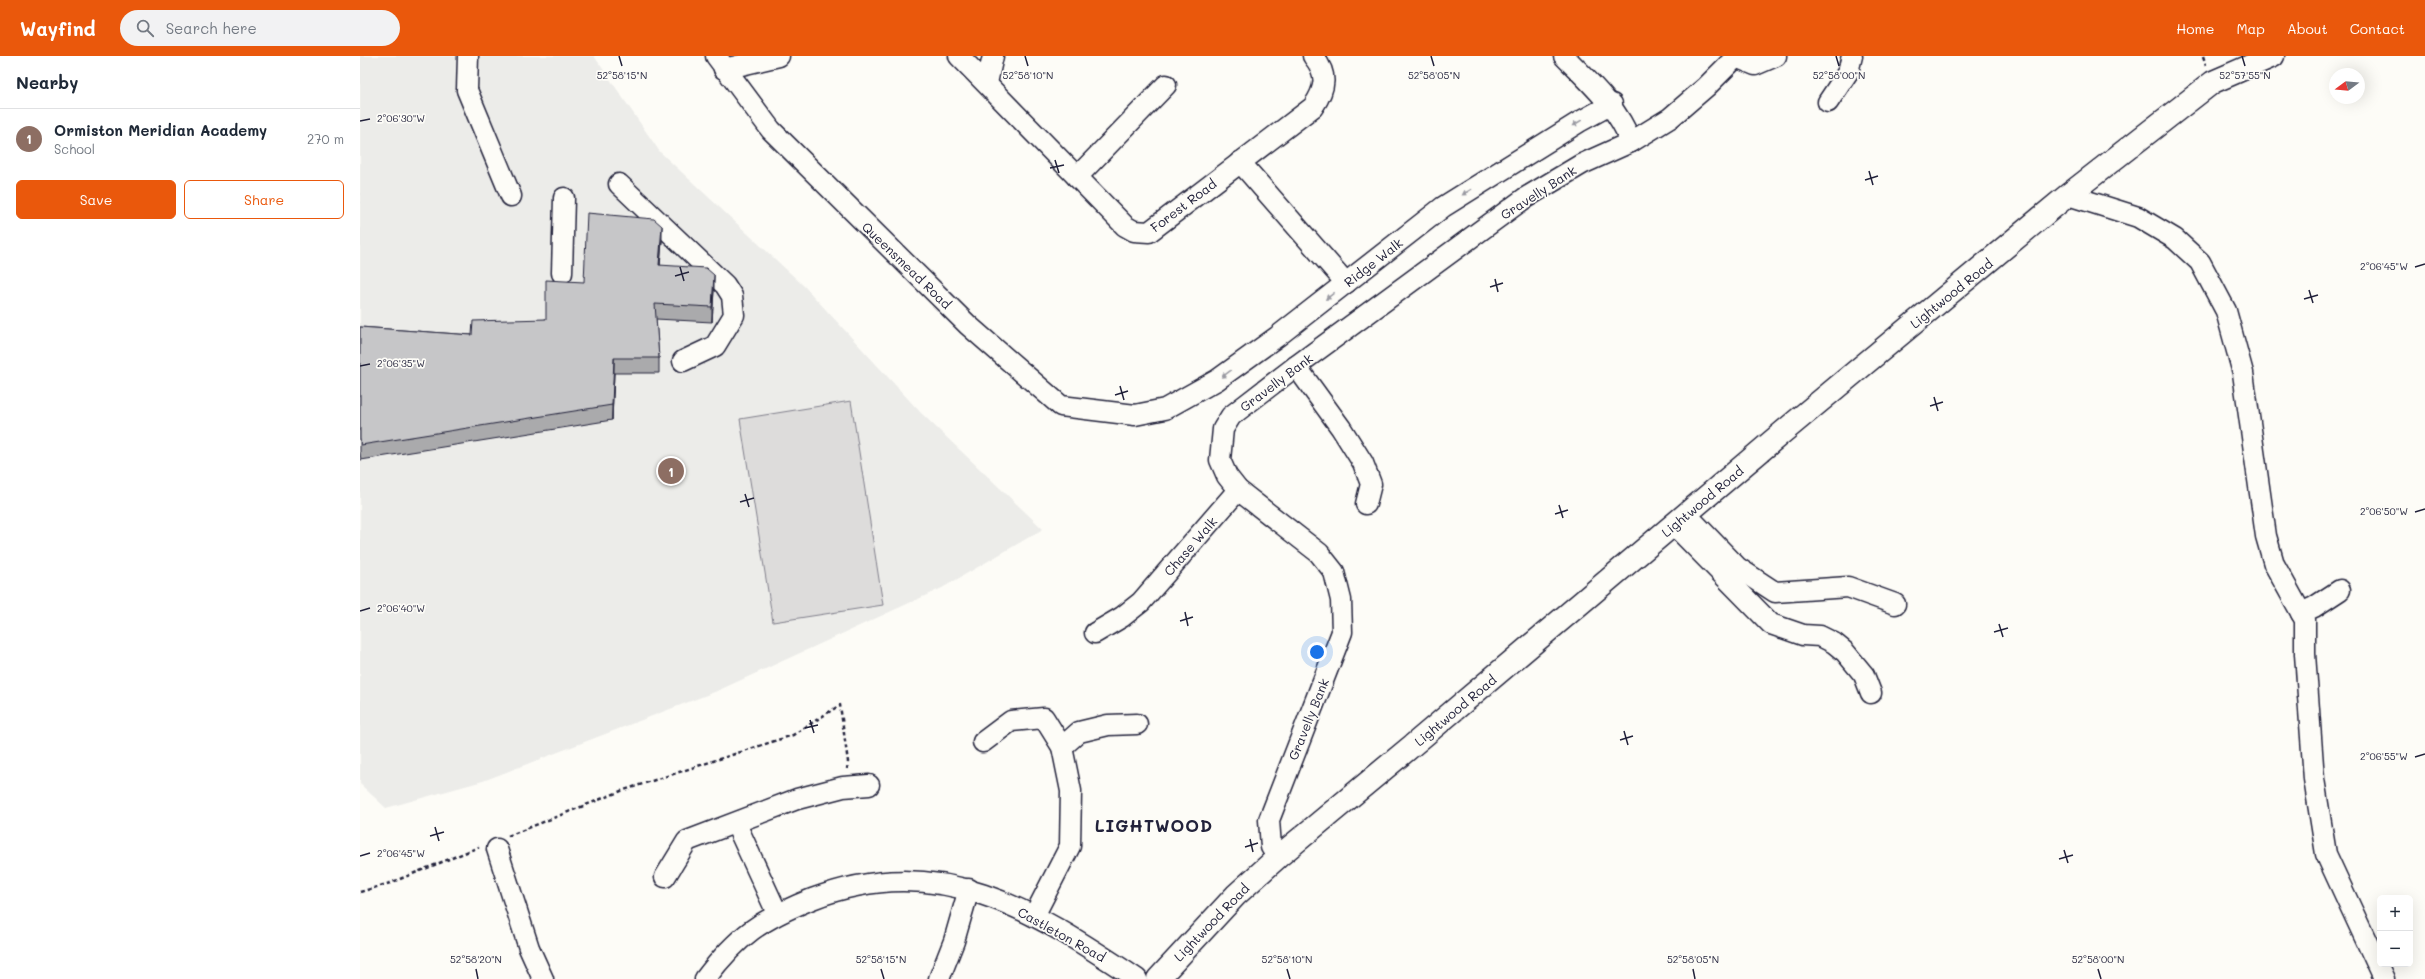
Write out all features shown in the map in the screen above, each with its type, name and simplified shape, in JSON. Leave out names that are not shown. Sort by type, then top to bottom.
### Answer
[{"type":"main road","name":"Lightwood Road","points":[[1158,979],[1236,895],[1278,857],[1681,520],[1783,432],[2068,195],[2213,82],[2273,56]]},
{"type":"street","points":[[468,56],[467,90],[511,196]]},
{"type":"street","points":[[720,62],[779,56]]},
{"type":"street","name":"Forest Road","points":[[959,56],[1125,226],[1142,233],[1149,232],[1313,107],[1322,95],[1324,75],[1312,56]]},
{"type":"street","points":[[987,83],[993,56]]},
{"type":"street","points":[[1564,56],[1612,104],[1624,123],[1631,142]]},
{"type":"street","points":[[1736,56],[1755,65],[1776,56]]},
{"type":"street","name":"Gravelly Bank","points":[[1278,857],[1271,847],[1269,820],[1342,632],[1341,600],[1334,572],[1319,553],[1238,490],[1226,476],[1220,460],[1223,429],[1231,416],[1296,366],[1525,198],[1582,164],[1631,142],[1670,118],[1706,87],[1736,56]]},
{"type":"street","points":[[1828,102],[1848,72],[1852,56]]},
{"type":"street","name":"Queensmead Road","points":[[720,62],[771,130],[968,325],[1061,406],[1135,415]]},
{"type":"street","points":[[1077,177],[1166,85]]},
{"type":"street","name":"Ridge Walk","points":[[1135,415],[1165,409],[1217,380],[1346,283],[1443,207],[1579,122],[1612,104]]},
{"type":"street","points":[[1240,162],[1346,283]]},
{"type":"street","points":[[619,184],[725,286],[732,296],[734,315],[715,346],[683,361]]},
{"type":"street","points":[[2068,195],[2138,217],[2175,239],[2200,262],[2226,311],[2243,372],[2266,536],[2272,557],[2305,620],[2305,654],[2314,779],[2326,854],[2384,979]]},
{"type":"street","points":[[562,273],[564,198]]},
{"type":"street","points":[[1296,366],[1341,428],[1363,463],[1371,484],[1366,504]]},
{"type":"street","name":"Chase Walk","points":[[1095,633],[1122,617],[1141,602],[1238,490]]},
{"type":"street","points":[[1681,520],[1737,567],[1775,592],[1848,587],[1895,604]]},
{"type":"street","points":[[1681,520],[1771,624],[1803,636],[1820,636],[1834,643],[1864,675],[1871,693]]},
{"type":"street","points":[[2301,613],[2314,608],[2340,590]]},
{"type":"street","points":[[983,742],[1011,721],[1024,718],[1044,718],[1062,747],[1071,791],[1070,846],[1034,916]]},
{"type":"street","points":[[1062,747],[1079,732],[1108,725],[1137,724]]},
{"type":"street","points":[[665,877],[687,842],[797,799],[843,787],[869,785]]},
{"type":"street","points":[[736,824],[776,913]]},
{"type":"street","points":[[493,852],[529,948],[543,979]]},
{"type":"street","name":"Castleton Road","points":[[705,979],[724,954],[752,930],[776,913],[833,891],[875,882],[910,880],[941,883],[969,889],[1034,916],[1089,947],[1137,979]]},
{"type":"street","points":[[939,979],[954,941],[969,889]]},
{"type":"path","points":[[360,892],[493,852],[621,791],[793,735],[840,705],[848,762],[843,787]]},
{"type":"shaded area","points":[[360,56],[594,56],[660,152],[804,286],[921,413],[1043,529],[942,588],[717,691],[483,781],[386,808],[360,784]]},
{"type":"shaded area","points":[[851,401],[883,605],[773,622],[740,419]]},
{"type":"building","points":[[587,213],[654,219],[662,226],[659,265],[706,268],[714,275],[712,307],[655,304],[659,358],[614,358],[612,405],[361,445],[360,327],[472,335],[473,321],[546,319],[546,280],[584,282]]},
{"type":"place","name":"Ormiston Meridian Academy","points":[[671,471]]},
{"type":"district","name":"LIGHTWOOD","points":[[1154,825]]}]
